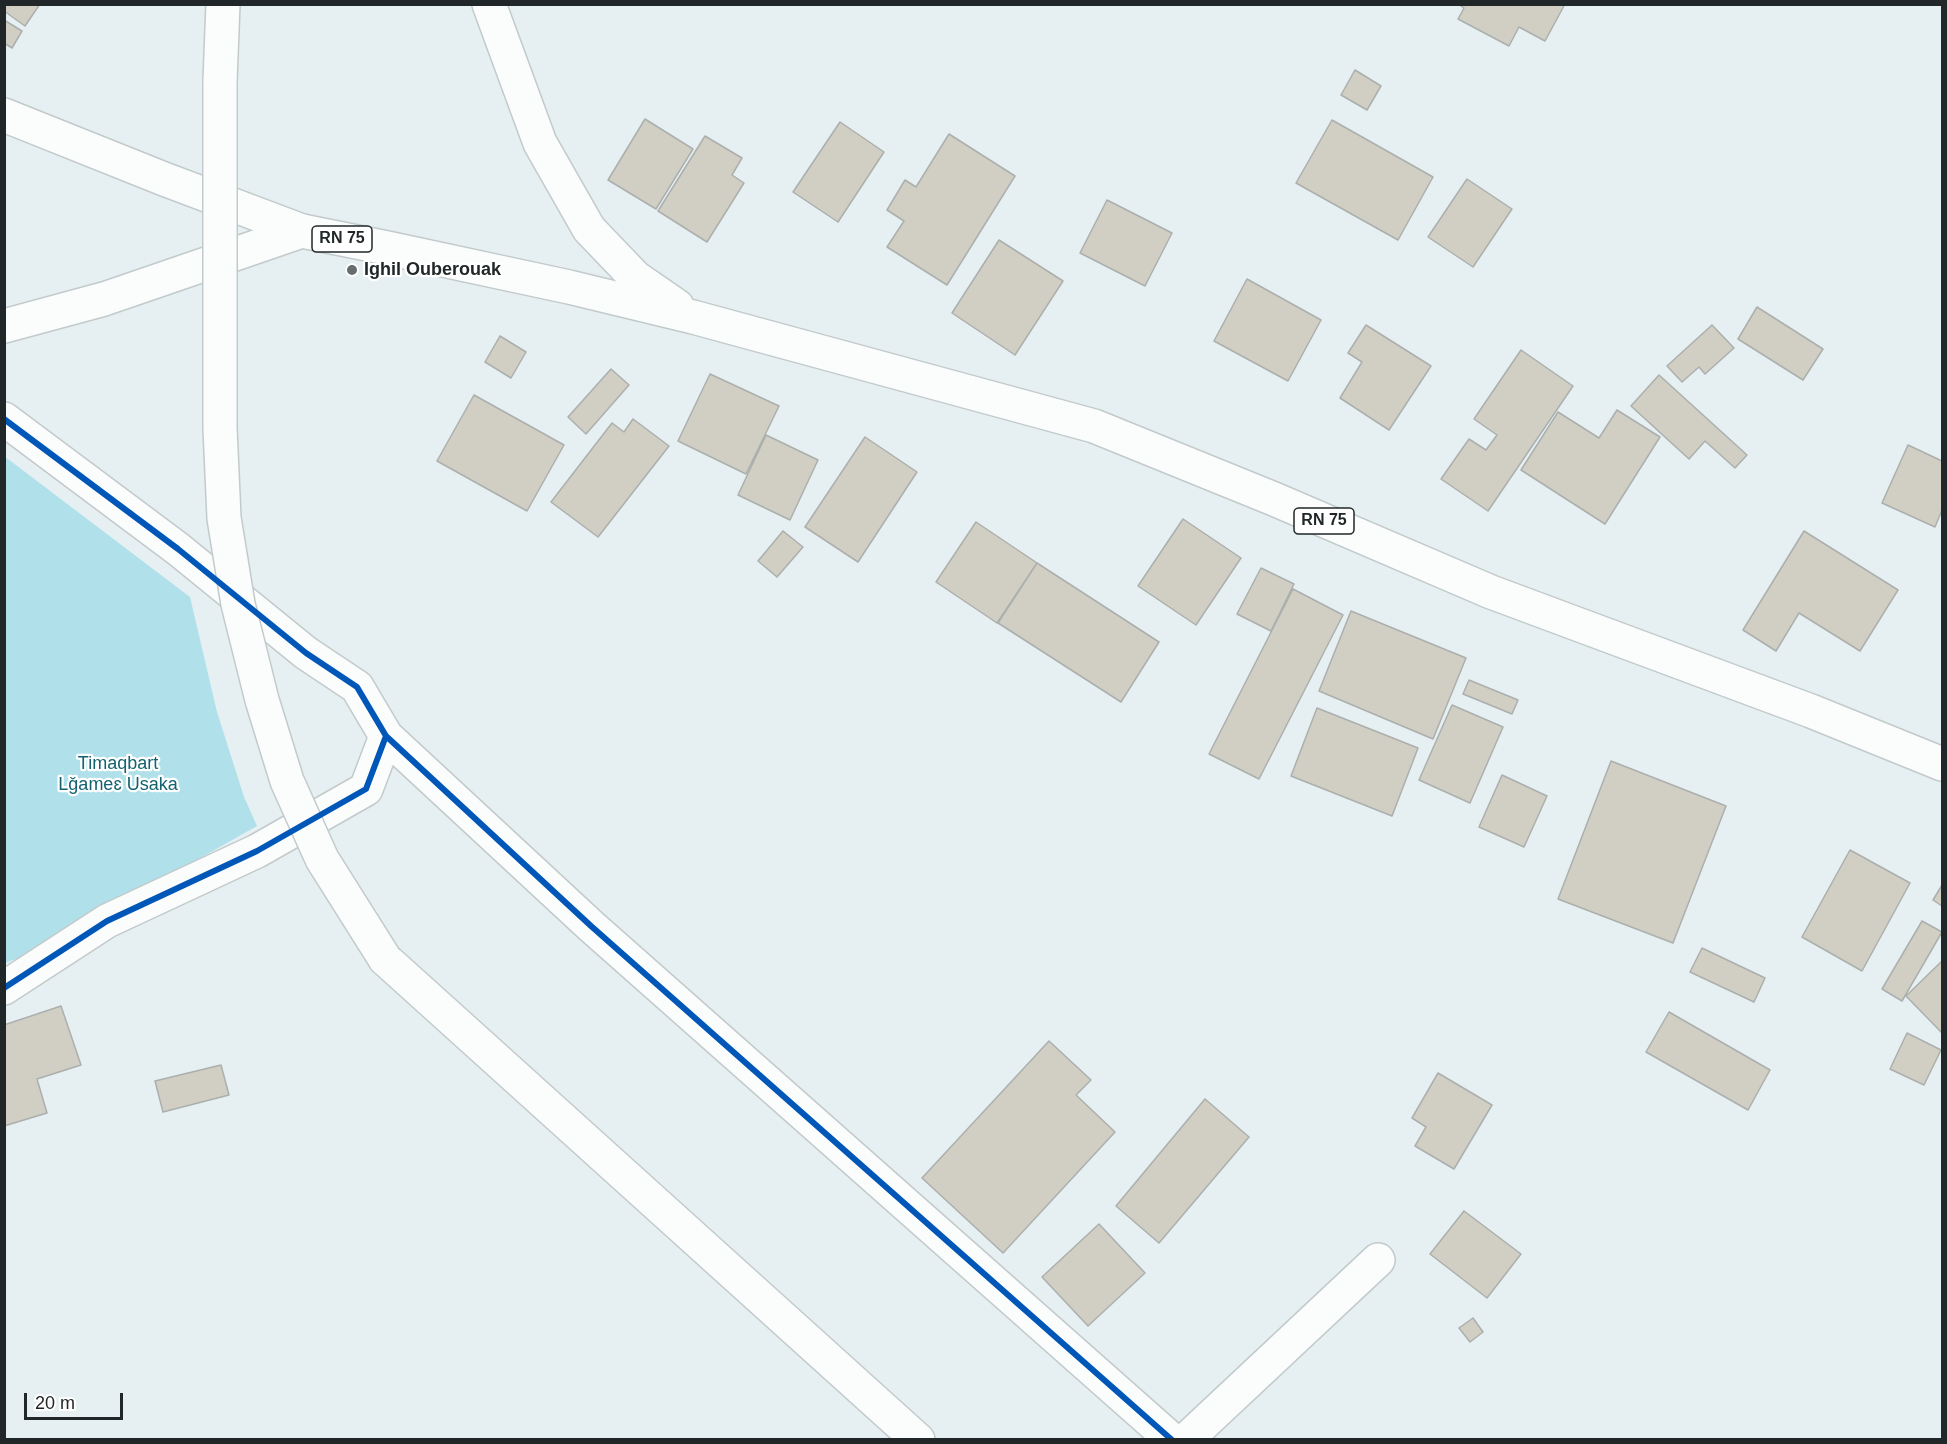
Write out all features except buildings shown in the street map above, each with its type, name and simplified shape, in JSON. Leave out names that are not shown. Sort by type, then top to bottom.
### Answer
[{"type":"main road","points":[[223,4],[220,81],[220,428],[224,518],[238,604],[262,700],[288,781],[322,859],[385,959],[918,1440]]},
{"type":"main road","points":[[489,4],[540,143],[589,229],[635,277],[693,317]]},
{"type":"main road","name":"RN 75","points":[[4,115],[164,180],[302,231],[569,287],[693,317],[1094,426],[1274,499],[1491,592],[1811,711],[1942,764]]},
{"type":"main road","points":[[4,326],[104,299],[302,231]]},
{"type":"main road","points":[[4,419],[178,549],[306,653],[357,687],[386,736],[591,926],[1172,1440]]},
{"type":"main road","points":[[4,988],[107,921],[257,851],[366,789],[386,736]]},
{"type":"main road","points":[[1186,1440],[1378,1260]]},
{"type":"green space","name":"Timaqbart Lǧameɛ Usaka","points":[[4,456],[190,597],[217,712],[244,797],[257,826],[34,952],[5,963]]},
{"type":"cycle path","points":[[4,419],[178,549],[306,653],[357,687],[386,736],[366,789],[257,851],[107,921],[4,988]]},
{"type":"cycle path","points":[[386,736],[591,926],[1172,1440]]},
{"type":"place","name":"Ighil Ouberouak","points":[[352,270]]}]
